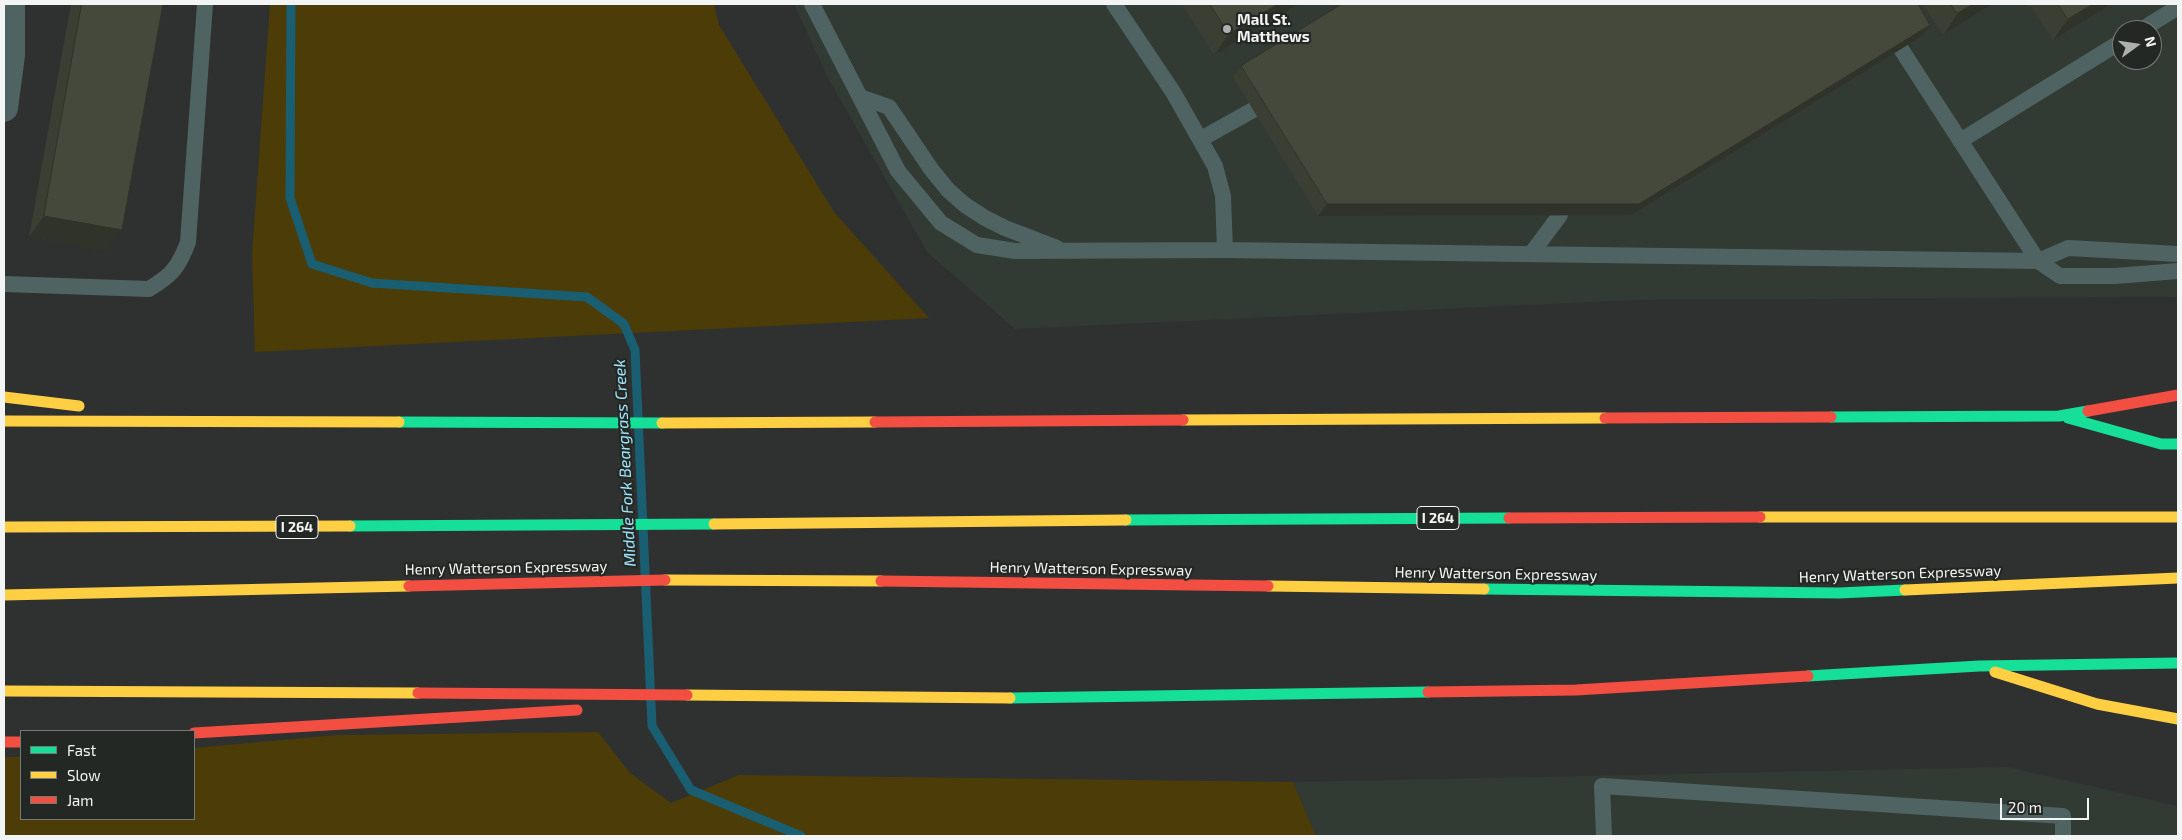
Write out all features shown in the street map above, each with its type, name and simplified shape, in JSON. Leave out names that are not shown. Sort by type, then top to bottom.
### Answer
[{"type":"highway","points":[[4,421],[589,423],[2059,416],[2178,395]]},
{"type":"highway","points":[[4,397],[89,407]]},
{"type":"highway","points":[[108,410],[212,422]]},
{"type":"highway","points":[[2059,416],[2161,444],[2178,444]]},
{"type":"highway","name":"I 264","points":[[4,527],[590,525],[1288,518],[2178,517]]},
{"type":"highway","name":"Henry Watterson Expressway","points":[[4,595],[698,579],[1839,593],[2178,578]]},
{"type":"highway","points":[[4,691],[1013,698],[1576,690],[1979,666],[2178,663]]},
{"type":"highway","points":[[1979,666],[2035,686],[2097,704],[2178,720]]},
{"type":"highway","points":[[618,706],[705,695]]},
{"type":"highway","points":[[195,733],[589,710]]},
{"type":"highway","points":[[4,742],[20,742]]},
{"type":"street","points":[[4,108],[11,55],[11,4]]},
{"type":"lane","points":[[4,284],[149,289],[164,280],[181,262],[188,242],[205,4]]},
{"type":"lane","points":[[812,4],[898,171],[941,223],[977,245],[1015,251],[1225,250],[2038,261],[2068,248],[2178,254]]},
{"type":"lane","points":[[1114,4],[1173,92],[1215,166],[1223,196],[1225,250]]},
{"type":"lane","points":[[2157,20],[2178,7]]},
{"type":"lane","points":[[1960,141],[2112,47]]},
{"type":"lane","points":[[1901,49],[2038,261],[2060,276],[2115,276],[2178,271]]},
{"type":"lane","points":[[860,97],[889,107],[931,169],[948,190],[965,205],[1005,228],[1062,250]]},
{"type":"lane","points":[[1201,139],[1253,110]]},
{"type":"lane","points":[[1531,254],[1560,216]]},
{"type":"lane","points":[[1604,836],[1602,786],[2063,816],[2063,836]]},
{"type":"shaded area","points":[[270,4],[714,4],[719,25],[834,212],[929,318],[255,352],[252,254]]},
{"type":"shaded area","name":"Mall St. Matthews","points":[[794,4],[2178,4],[2178,297],[1635,300],[1015,329],[927,252],[828,78]]},
{"type":"shaded area","points":[[598,732],[630,773],[671,803],[739,775],[1293,782],[1316,836],[4,836],[4,757],[20,757],[20,820],[195,820],[195,748],[337,735]]},
{"type":"shaded area","points":[[2008,767],[2178,806],[2178,836],[1316,836],[1293,782]]},
{"type":"building","points":[[82,4],[163,4],[122,230],[44,216]]},
{"type":"building","points":[[1210,4],[1278,4],[1229,34]]},
{"type":"building","points":[[1342,4],[1918,4],[1930,25],[1639,204],[1327,204],[1241,66]]},
{"type":"building","points":[[1951,4],[1973,4],[1958,13]]},
{"type":"building","points":[[2058,4],[2093,4],[2068,19]]},
{"type":"waterway","name":"Middle Fork Beargrass Creek","points":[[291,4],[290,198],[312,264],[372,283],[587,297],[624,324],[635,350],[652,726],[691,790],[801,836]]},
{"type":"traffic: fast","points":[[1831,417],[2059,416],[2088,411]]},
{"type":"traffic: fast","points":[[2068,418],[2161,444],[2178,444]]},
{"type":"traffic: fast","points":[[399,422],[662,423]]},
{"type":"traffic: fast","points":[[1126,520],[1509,518]]},
{"type":"traffic: fast","points":[[350,526],[714,524]]},
{"type":"traffic: fast","points":[[1484,589],[1839,593],[1905,590]]},
{"type":"traffic: fast","points":[[1808,676],[1979,666],[2178,663]]},
{"type":"traffic: fast","points":[[1010,698],[1428,692]]},
{"type":"traffic: slow","points":[[4,397],[79,406]]},
{"type":"traffic: slow","points":[[1183,420],[1605,418]]},
{"type":"traffic: slow","points":[[4,421],[399,422]]},
{"type":"traffic: slow","points":[[662,423],[875,422]]},
{"type":"traffic: slow","points":[[1760,517],[2178,517]]},
{"type":"traffic: slow","points":[[714,524],[1126,520]]},
{"type":"traffic: slow","points":[[4,527],[350,526]]},
{"type":"traffic: slow","points":[[1905,590],[2178,578]]},
{"type":"traffic: slow","points":[[665,580],[881,581]]},
{"type":"traffic: slow","points":[[4,595],[409,586]]},
{"type":"traffic: slow","points":[[1268,586],[1484,589]]},
{"type":"traffic: slow","points":[[1995,672],[2097,704],[2178,719]]},
{"type":"traffic: slow","points":[[4,691],[418,693]]},
{"type":"traffic: slow","points":[[687,695],[1010,698]]},
{"type":"traffic: jam","points":[[2088,411],[2178,395]]},
{"type":"traffic: jam","points":[[1605,418],[1831,417]]},
{"type":"traffic: jam","points":[[875,422],[1183,420]]},
{"type":"traffic: jam","points":[[1509,518],[1760,517]]},
{"type":"traffic: jam","points":[[409,586],[665,580]]},
{"type":"traffic: jam","points":[[881,581],[1268,586]]},
{"type":"traffic: jam","points":[[1428,692],[1576,690],[1808,676]]},
{"type":"traffic: jam","points":[[418,693],[687,695]]},
{"type":"traffic: jam","points":[[195,733],[577,710]]},
{"type":"traffic: jam","points":[[4,742],[20,742]]},
{"type":"place","name":"Mall St. Matthews","points":[[1227,29]]}]
